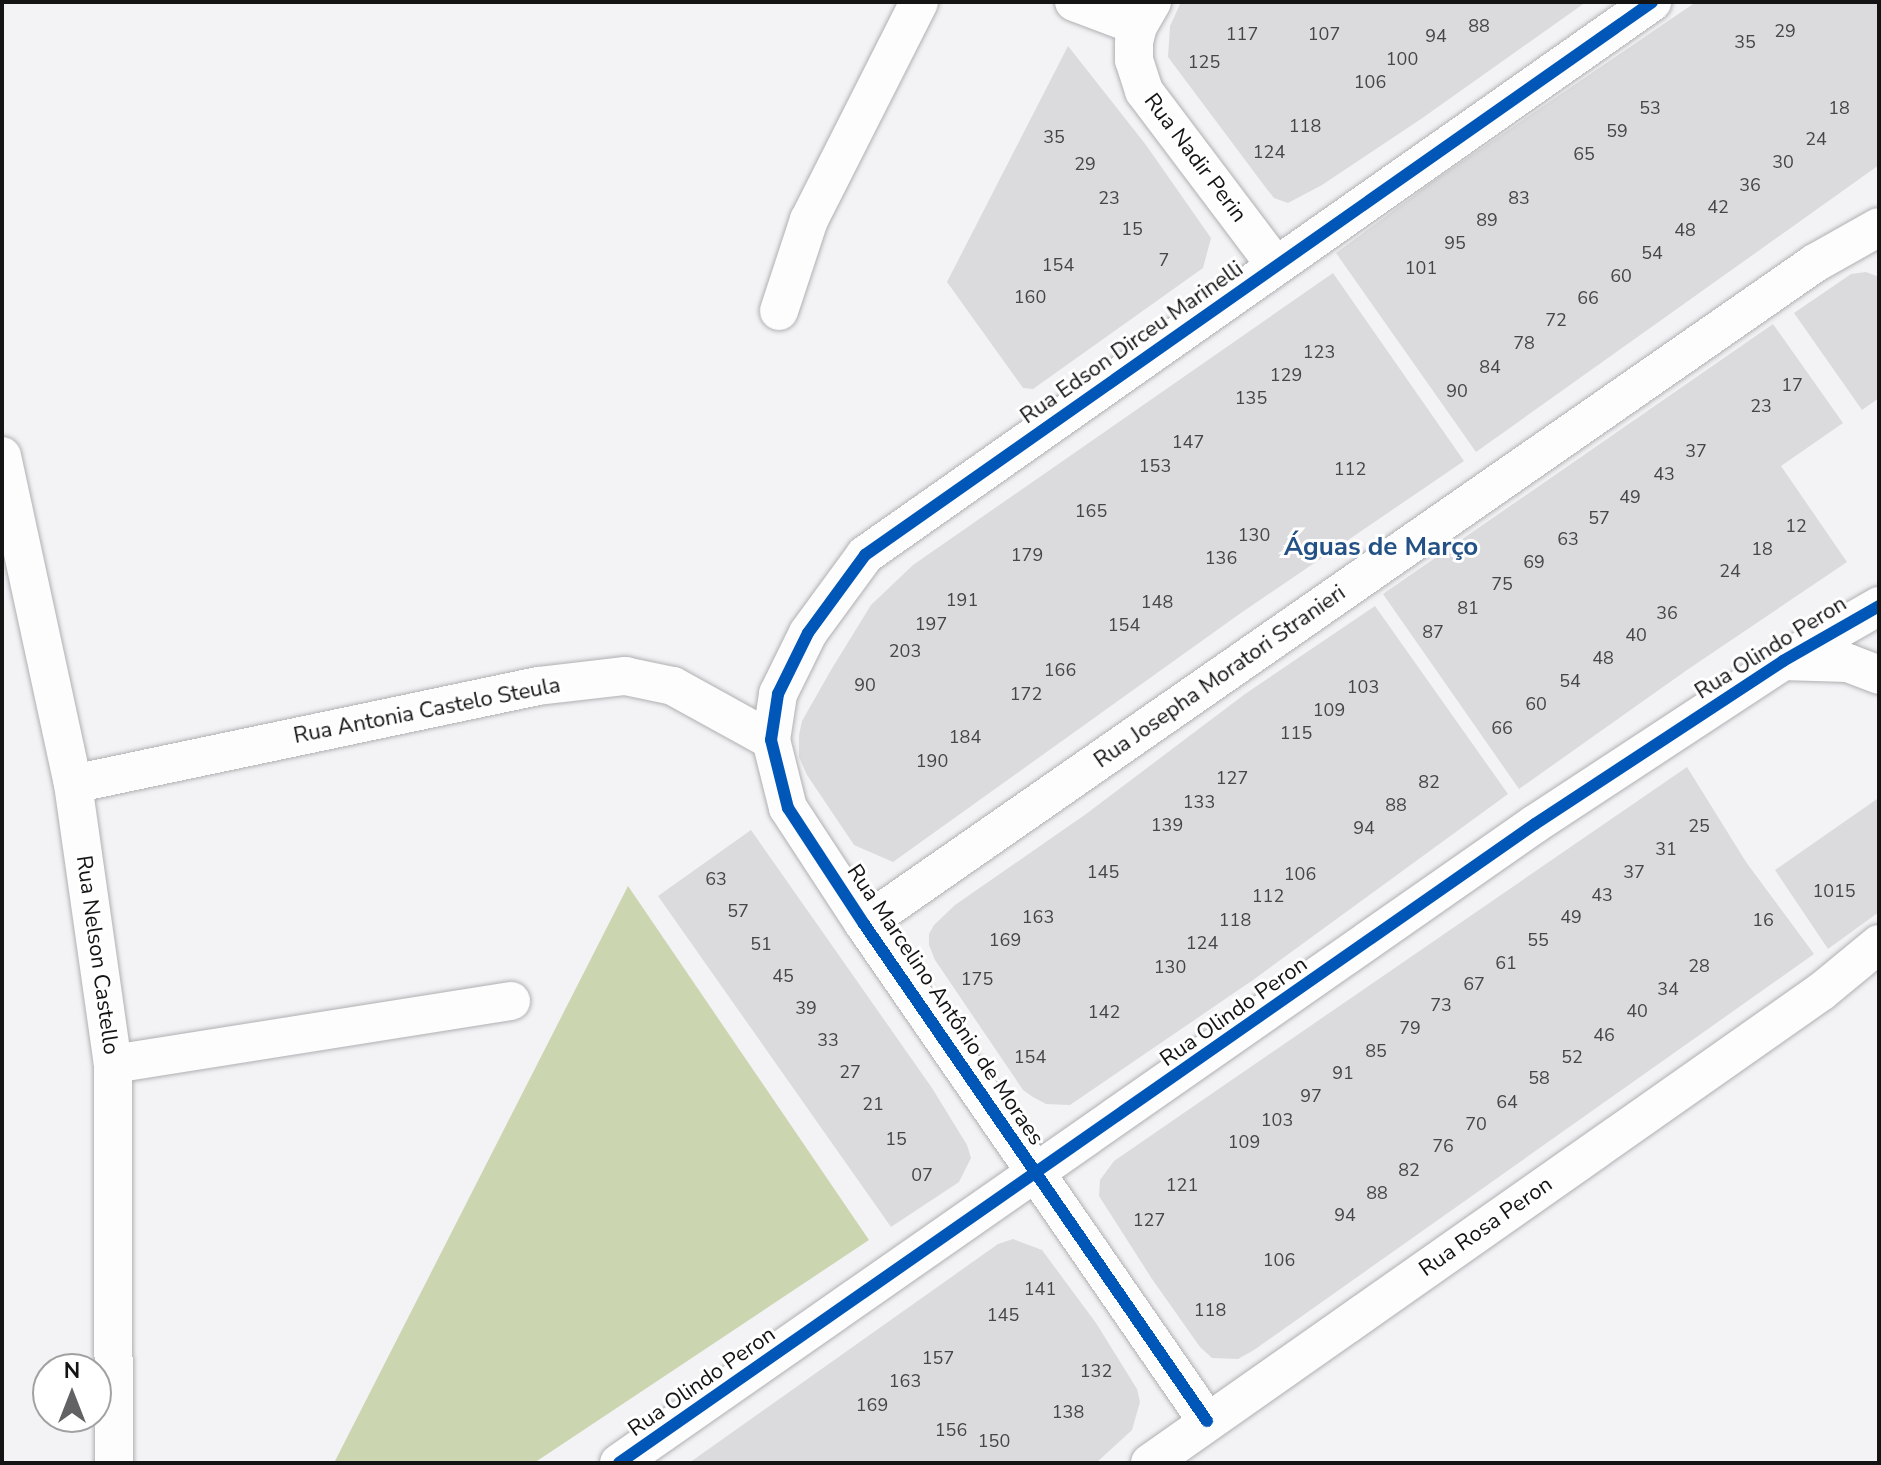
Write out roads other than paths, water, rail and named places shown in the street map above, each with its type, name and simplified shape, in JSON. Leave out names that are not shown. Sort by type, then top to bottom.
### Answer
[{"type":"street","points":[[779,311],[809,220],[919,2]]},
{"type":"street","points":[[1074,2],[1142,23]]},
{"type":"street","name":"Rua Edson Dirceu Marinelli","points":[[788,808],[771,740],[778,694],[808,633],[865,555],[1652,2]]},
{"type":"street","name":"Rua Nadir Perin","points":[[1142,23],[1134,60],[1144,91],[1276,266]]},
{"type":"street","name":"Rua Josepha Moratori Stranieri","points":[[864,924],[1815,263],[1871,237]]},
{"type":"street","name":"Rua Nelson Castello","points":[[2,456],[11,539],[73,784],[113,1064],[114,1463]]},
{"type":"street","name":"Rua Olindo Peron","points":[[619,1463],[1037,1175],[1535,824],[1783,661],[1879,606]]},
{"type":"street","name":"Rua Olindo Peron","points":[[1783,661],[1848,663],[1879,675]]},
{"type":"street","name":"Rua Antonia Castelo Steula","points":[[73,784],[538,686],[625,676],[673,686],[771,740]]},
{"type":"street","name":"Rua Marcelino Antônio de Moraes","points":[[788,808],[864,924],[1207,1421]]},
{"type":"street","name":"Rua Rosa Peron","points":[[1150,1463],[1822,991],[1879,944]]},
{"type":"street","name":"Rua Rosa Peron","points":[[1822,991],[1879,977]]},
{"type":"street","points":[[113,1064],[511,1001]]},
{"type":"district","name":"Águas de Março","points":[[1381,547]]}]
